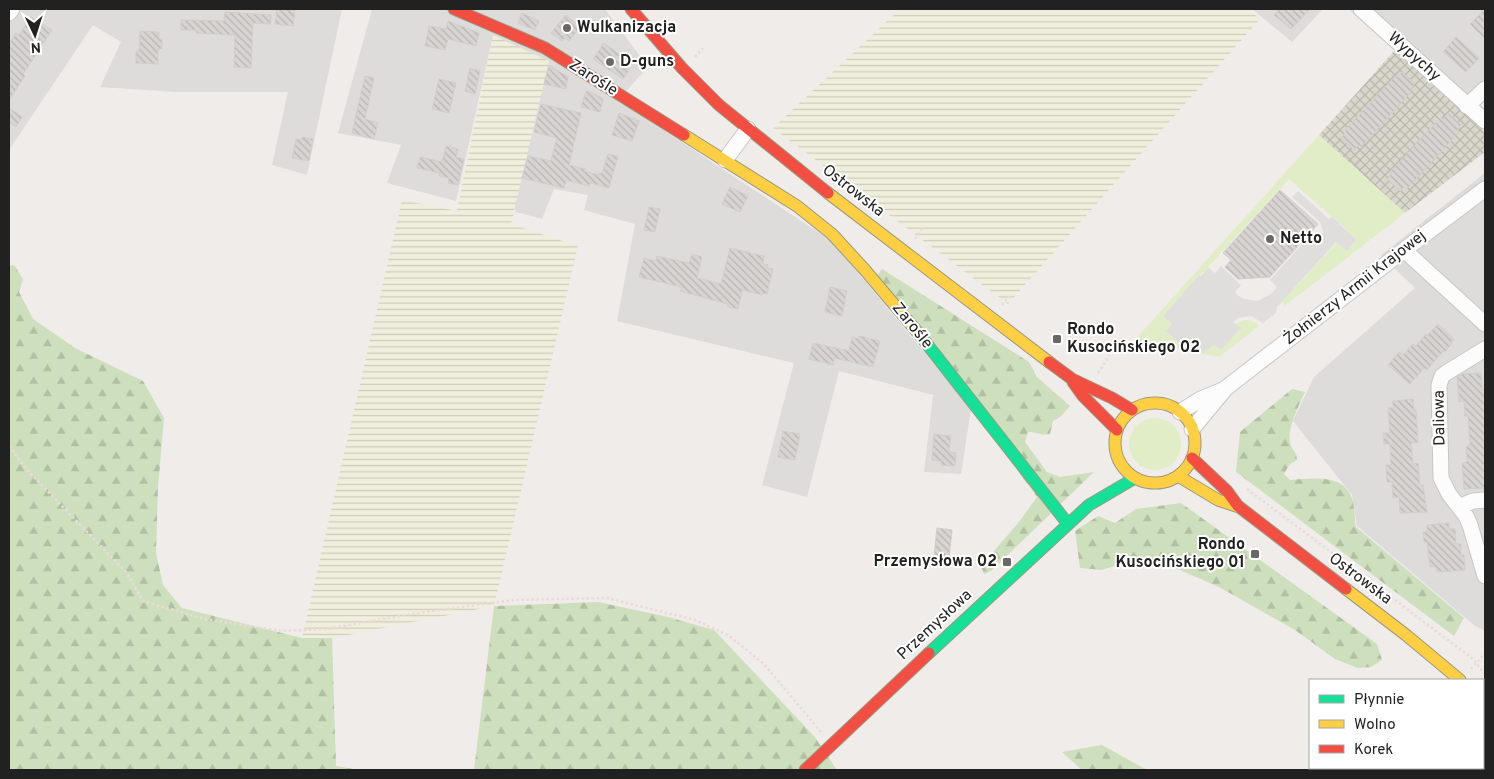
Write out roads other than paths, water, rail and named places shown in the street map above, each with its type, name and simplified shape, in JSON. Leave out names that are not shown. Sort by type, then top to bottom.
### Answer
[{"type":"main road","name":"Zarośle","points":[[454,9],[545,48],[797,206],[838,241],[865,270],[915,329],[1068,524]]},
{"type":"main road","name":"Ostrowska","points":[[631,9],[682,68],[719,105],[748,129],[840,202],[1072,379],[1132,410]]},
{"type":"main road","name":"Ostrowska","points":[[1072,379],[1083,396],[1117,430]]},
{"type":"main road","points":[[1156,403],[1169,406],[1180,412],[1187,420],[1194,438],[1192,458],[1178,476],[1164,482],[1149,483],[1135,478],[1117,466],[1115,447],[1117,430],[1123,419],[1132,410],[1143,405],[1156,403]]},
{"type":"main road","name":"Ostrowska","points":[[1192,458],[1227,491],[1238,506],[1406,634],[1459,679]]},
{"type":"main road","name":"Ostrowska","points":[[1178,476],[1218,500],[1238,506]]},
{"type":"main road","name":"Przemysłowa","points":[[805,770],[1016,571],[1089,505],[1135,478]]},
{"type":"main road","name":"Przemysłowa","points":[[1089,505],[1104,481]]},
{"type":"street","points":[[9,13],[12,9]]},
{"type":"street","name":"Wypychy","points":[[1361,9],[1485,121]]},
{"type":"street","points":[[1468,106],[1485,89]]},
{"type":"street","points":[[725,160],[748,129]]},
{"type":"street","name":"Żołnierzy Armii Krajowej","points":[[1192,429],[1226,388],[1485,189]]},
{"type":"street","points":[[1404,250],[1485,324]]},
{"type":"street","name":"Daliowa","points":[[1485,348],[1446,372],[1442,376],[1439,385],[1441,478],[1448,494],[1470,525],[1485,576]]},
{"type":"street","name":"Żołnierzy Armii Krajowej","points":[[1180,412],[1201,399],[1226,388]]},
{"type":"street","points":[[1459,507],[1473,501],[1485,500]]},
{"type":"place","name":"Wulkanizacja","points":[[567,28]]},
{"type":"place","name":"D-guns","points":[[610,62]]},
{"type":"place","name":"Netto","points":[[1270,239]]},
{"type":"place","name":"Rondo Kusocińskiego 02","points":[[1057,339]]},
{"type":"place","name":"Rondo Kusocińskiego 01","points":[[1255,554]]},
{"type":"place","name":"Przemysłowa 02","points":[[1007,562]]}]
